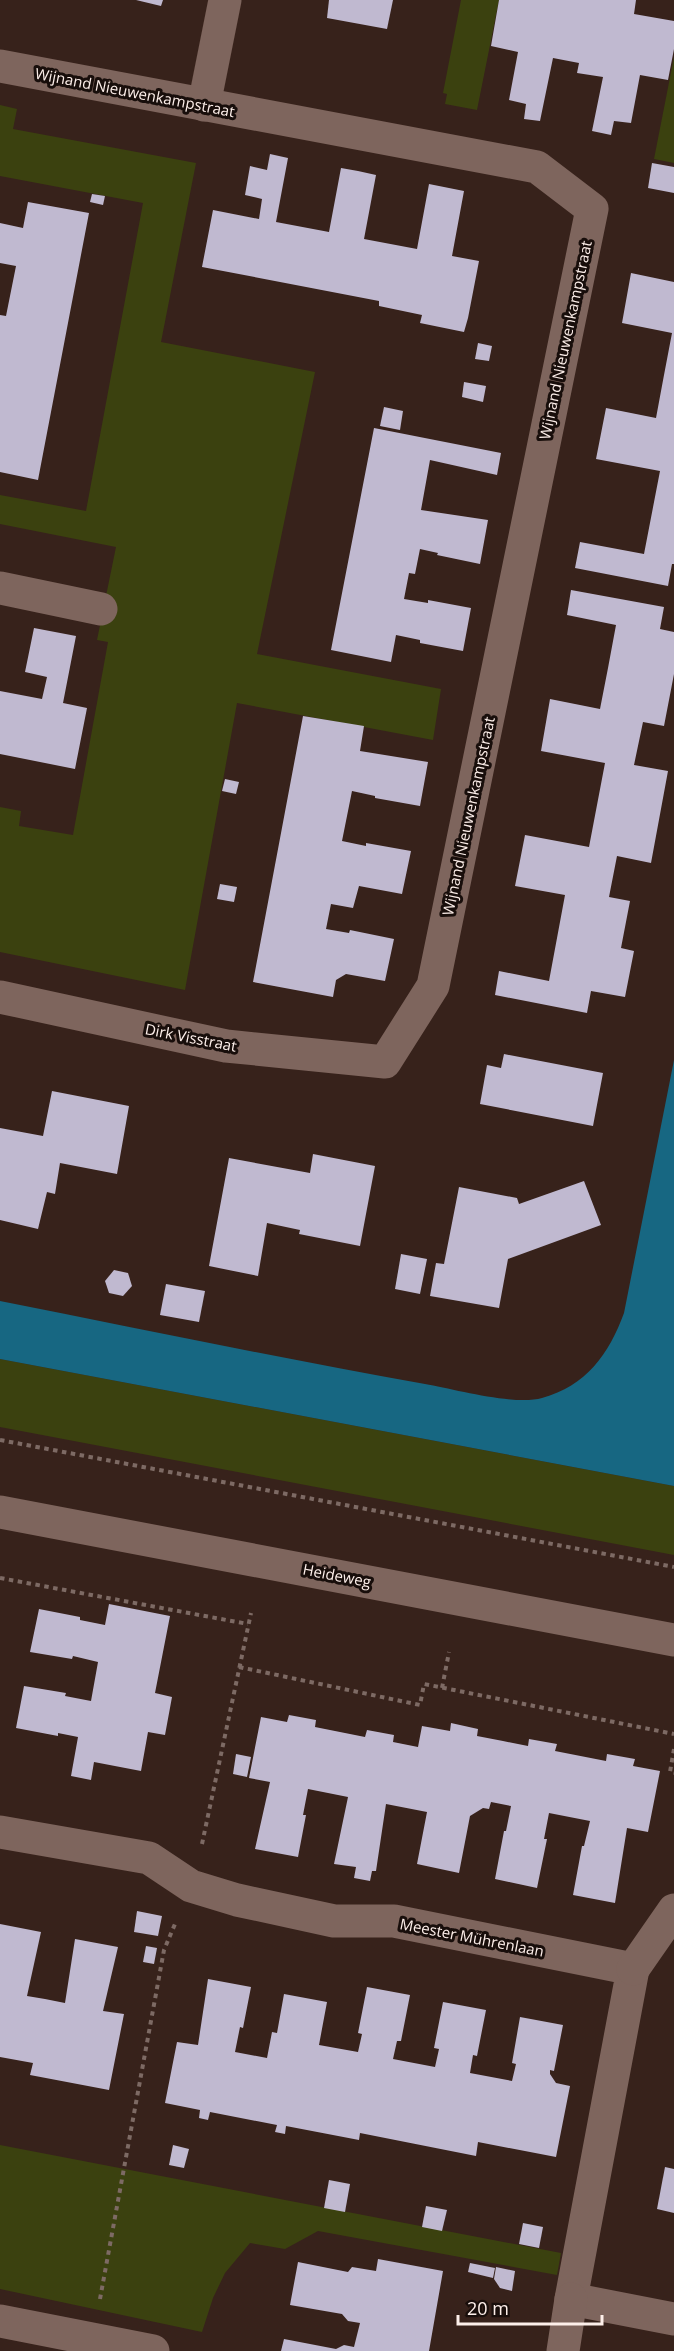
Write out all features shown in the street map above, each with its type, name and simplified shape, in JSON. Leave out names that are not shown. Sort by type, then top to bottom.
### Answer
[{"type":"street","points":[[204,105],[225,0]]},
{"type":"street","name":"Wijnand Nieuwenkampstraat","points":[[0,66],[537,167],[591,209],[433,986],[385,1062]]},
{"type":"street","points":[[0,588],[101,609]]},
{"type":"street","name":"Dirk Visstraat","points":[[0,997],[226,1046],[385,1062]]},
{"type":"street","name":"Heideweg","points":[[0,1512],[674,1640]]},
{"type":"street","name":"Meester Mührenlaan","points":[[0,1832],[149,1858],[191,1886],[237,1900],[334,1921],[394,1921],[633,1969]]},
{"type":"street","points":[[563,2351],[633,1969],[674,1911]]},
{"type":"street","points":[[571,2299],[674,2319]]},
{"type":"street","points":[[0,2321],[153,2351]]},
{"type":"path","points":[[0,1440],[674,1567]]},
{"type":"path","points":[[0,1578],[248,1624]]},
{"type":"path","points":[[93,2338],[164,1950],[191,1886],[207,1827],[251,1613]]},
{"type":"path","points":[[442,1688],[449,1652]]},
{"type":"path","points":[[239,1667],[420,1705],[424,1684],[674,1734]]},
{"type":"path","points":[[674,1749],[670,1772],[674,1773]]},
{"type":"green space","points":[[461,0],[499,0],[477,110],[445,104],[447,94],[443,93]]},
{"type":"green space","points":[[674,57],[674,163],[654,159]]},
{"type":"green space","points":[[0,105],[17,109],[13,129],[196,163],[161,342],[315,372],[257,654],[441,689],[433,740],[237,703],[185,990],[0,952],[0,807],[21,811],[19,826],[73,835],[108,642],[97,640],[116,547],[0,524],[0,495],[86,511],[143,203],[0,176]]},
{"type":"green space","points":[[0,1359],[674,1486],[674,1555],[0,1427]]},
{"type":"green space","points":[[0,2145],[561,2253],[557,2275],[318,2231],[285,2249],[250,2243],[225,2273],[213,2298],[202,2332],[0,2289]]},
{"type":"water","points":[[674,1060],[674,1486],[0,1359],[0,1301],[484,1396],[530,1400],[558,1393],[583,1377],[594,1366],[611,1342],[624,1313]]},
{"type":"building","points":[[136,0],[163,0],[161,6]]},
{"type":"building","points":[[329,0],[393,0],[387,29],[327,18]]},
{"type":"building","points":[[499,0],[636,0],[634,14],[674,21],[674,49],[668,80],[640,75],[631,123],[614,121],[611,135],[592,131],[603,77],[577,73],[579,63],[553,58],[540,121],[524,119],[526,104],[509,100],[518,52],[491,46]]},
{"type":"building","points":[[270,154],[288,158],[276,222],[329,232],[341,168],[376,175],[364,239],[417,249],[429,184],[464,191],[452,256],[479,261],[464,332],[420,323],[422,315],[379,306],[379,301],[202,267],[213,210],[259,219],[262,199],[245,195],[250,166],[267,170]]},
{"type":"building","points":[[652,163],[674,167],[674,193],[648,188]]},
{"type":"building","points":[[92,194],[105,196],[103,205],[90,202]]},
{"type":"building","points":[[28,202],[89,213],[38,480],[0,472],[0,315],[6,316],[16,266],[0,263],[0,223],[23,228]]},
{"type":"building","points":[[631,273],[674,282],[674,564],[672,564],[668,586],[575,568],[580,542],[644,554],[660,471],[596,459],[606,408],[656,418],[672,333],[622,323]]},
{"type":"building","points":[[478,343],[492,346],[489,361],[475,359]]},
{"type":"building","points":[[464,382],[486,386],[483,402],[462,397]]},
{"type":"building","points":[[384,407],[403,411],[400,430],[380,426]]},
{"type":"building","points":[[374,428],[501,453],[497,475],[430,460],[421,510],[488,520],[480,564],[420,549],[415,574],[409,573],[404,599],[428,603],[428,600],[471,608],[463,651],[420,643],[420,640],[396,635],[391,662],[331,650]]},
{"type":"building","points":[[571,590],[664,607],[660,629],[674,632],[674,674],[664,726],[643,722],[634,765],[668,771],[651,863],[617,856],[609,897],[630,901],[621,948],[634,951],[625,997],[591,991],[587,1013],[495,995],[499,971],[549,981],[565,895],[515,886],[525,835],[589,847],[605,763],[541,751],[550,699],[600,709],[608,668],[616,625],[567,615]]},
{"type":"building","points":[[34,628],[76,636],[63,703],[87,708],[75,769],[0,754],[0,691],[42,699],[47,677],[25,672]]},
{"type":"building","points":[[303,716],[364,726],[360,751],[428,762],[420,806],[375,798],[375,796],[352,791],[342,841],[411,851],[402,894],[359,886],[353,908],[331,904],[326,929],[349,933],[350,930],[394,939],[385,981],[346,974],[336,980],[333,997],[253,982]]},
{"type":"building","points":[[225,779],[239,782],[236,794],[222,791]]},
{"type":"building","points":[[220,884],[237,887],[234,902],[217,899]]},
{"type":"building","points":[[504,1054],[603,1073],[593,1126],[480,1104],[487,1065],[501,1068]]},
{"type":"building","points":[[52,1091],[129,1106],[117,1174],[60,1163],[55,1194],[47,1192],[38,1229],[0,1220],[0,1128],[43,1136]]},
{"type":"building","points":[[313,1154],[375,1166],[360,1246],[299,1234],[300,1230],[267,1223],[258,1276],[209,1266],[229,1158],[310,1173]]},
{"type":"building","points":[[584,1181],[601,1225],[508,1259],[499,1308],[430,1296],[436,1263],[444,1264],[459,1187],[517,1198],[519,1204]]},
{"type":"building","points":[[401,1254],[427,1259],[420,1294],[395,1289]]},
{"type":"building","points":[[114,1270],[128,1273],[132,1286],[123,1296],[109,1293],[105,1281]]},
{"type":"building","points":[[166,1284],[205,1291],[199,1322],[160,1315]]},
{"type":"building","points":[[109,1604],[170,1616],[155,1693],[172,1697],[165,1735],[148,1732],[141,1771],[94,1762],[91,1780],[71,1776],[78,1737],[58,1733],[58,1736],[16,1728],[24,1686],[66,1693],[65,1696],[91,1701],[98,1662],[73,1656],[72,1659],[30,1652],[39,1609],[80,1617],[80,1620],[105,1625]]},
{"type":"building","points":[[289,1715],[316,1720],[315,1727],[365,1737],[367,1730],[394,1735],[393,1742],[418,1747],[422,1726],[450,1731],[451,1723],[478,1729],[477,1736],[528,1746],[529,1739],[557,1744],[555,1751],[606,1761],[607,1754],[635,1759],[633,1766],[660,1771],[648,1832],[627,1828],[615,1903],[573,1895],[582,1846],[584,1846],[590,1821],[549,1813],[544,1839],[547,1839],[537,1888],[495,1879],[511,1806],[491,1802],[489,1809],[483,1808],[470,1816],[459,1873],[417,1864],[427,1812],[386,1804],[376,1871],[372,1871],[370,1881],[354,1878],[356,1867],[334,1864],[348,1797],[308,1789],[303,1815],[306,1815],[298,1857],[255,1849],[270,1782],[249,1778],[261,1717],[287,1722]]},
{"type":"building","points":[[236,1754],[251,1757],[247,1777],[233,1774]]},
{"type":"building","points":[[137,1911],[162,1916],[158,1936],[134,1932]]},
{"type":"building","points":[[0,1924],[41,1932],[27,1996],[65,2003],[75,1939],[118,1947],[103,2011],[124,2014],[109,2090],[30,2075],[33,2063],[0,2057]]},
{"type":"building","points":[[146,1946],[157,1948],[154,1964],[143,1962]]},
{"type":"building","points":[[208,1979],[251,1987],[243,2028],[240,2027],[235,2052],[267,2058],[272,2032],[277,2033],[284,1994],[327,2002],[319,2045],[358,2052],[362,2034],[358,2033],[367,1987],[410,1995],[401,2041],[397,2041],[393,2059],[435,2067],[439,2049],[434,2048],[443,2002],[486,2010],[477,2056],[473,2055],[470,2073],[512,2081],[516,2064],[512,2063],[520,2017],[563,2025],[554,2071],[550,2070],[556,2083],[570,2086],[556,2157],[478,2142],[476,2156],[360,2133],[359,2140],[286,2126],[285,2134],[275,2132],[277,2125],[210,2112],[208,2120],[199,2118],[200,2110],[165,2103],[177,2042],[198,2045]]},
{"type":"building","points":[[173,2145],[189,2149],[184,2168],[169,2165]]},
{"type":"building","points":[[665,2167],[674,2169],[674,2213],[657,2209]]},
{"type":"building","points":[[329,2180],[350,2184],[345,2212],[324,2208]]},
{"type":"building","points":[[426,2206],[447,2210],[442,2231],[422,2227]]},
{"type":"building","points":[[523,2223],[543,2227],[539,2248],[519,2244]]},
{"type":"building","points":[[378,2259],[443,2271],[429,2351],[281,2351],[284,2339],[336,2349],[344,2345],[354,2347],[360,2323],[348,2321],[342,2314],[290,2305],[298,2262],[348,2272],[352,2267],[376,2271]]},
{"type":"building","points":[[470,2263],[495,2268],[493,2278],[468,2272]]},
{"type":"building","points":[[496,2267],[515,2271],[512,2291],[500,2288],[494,2279]]}]
